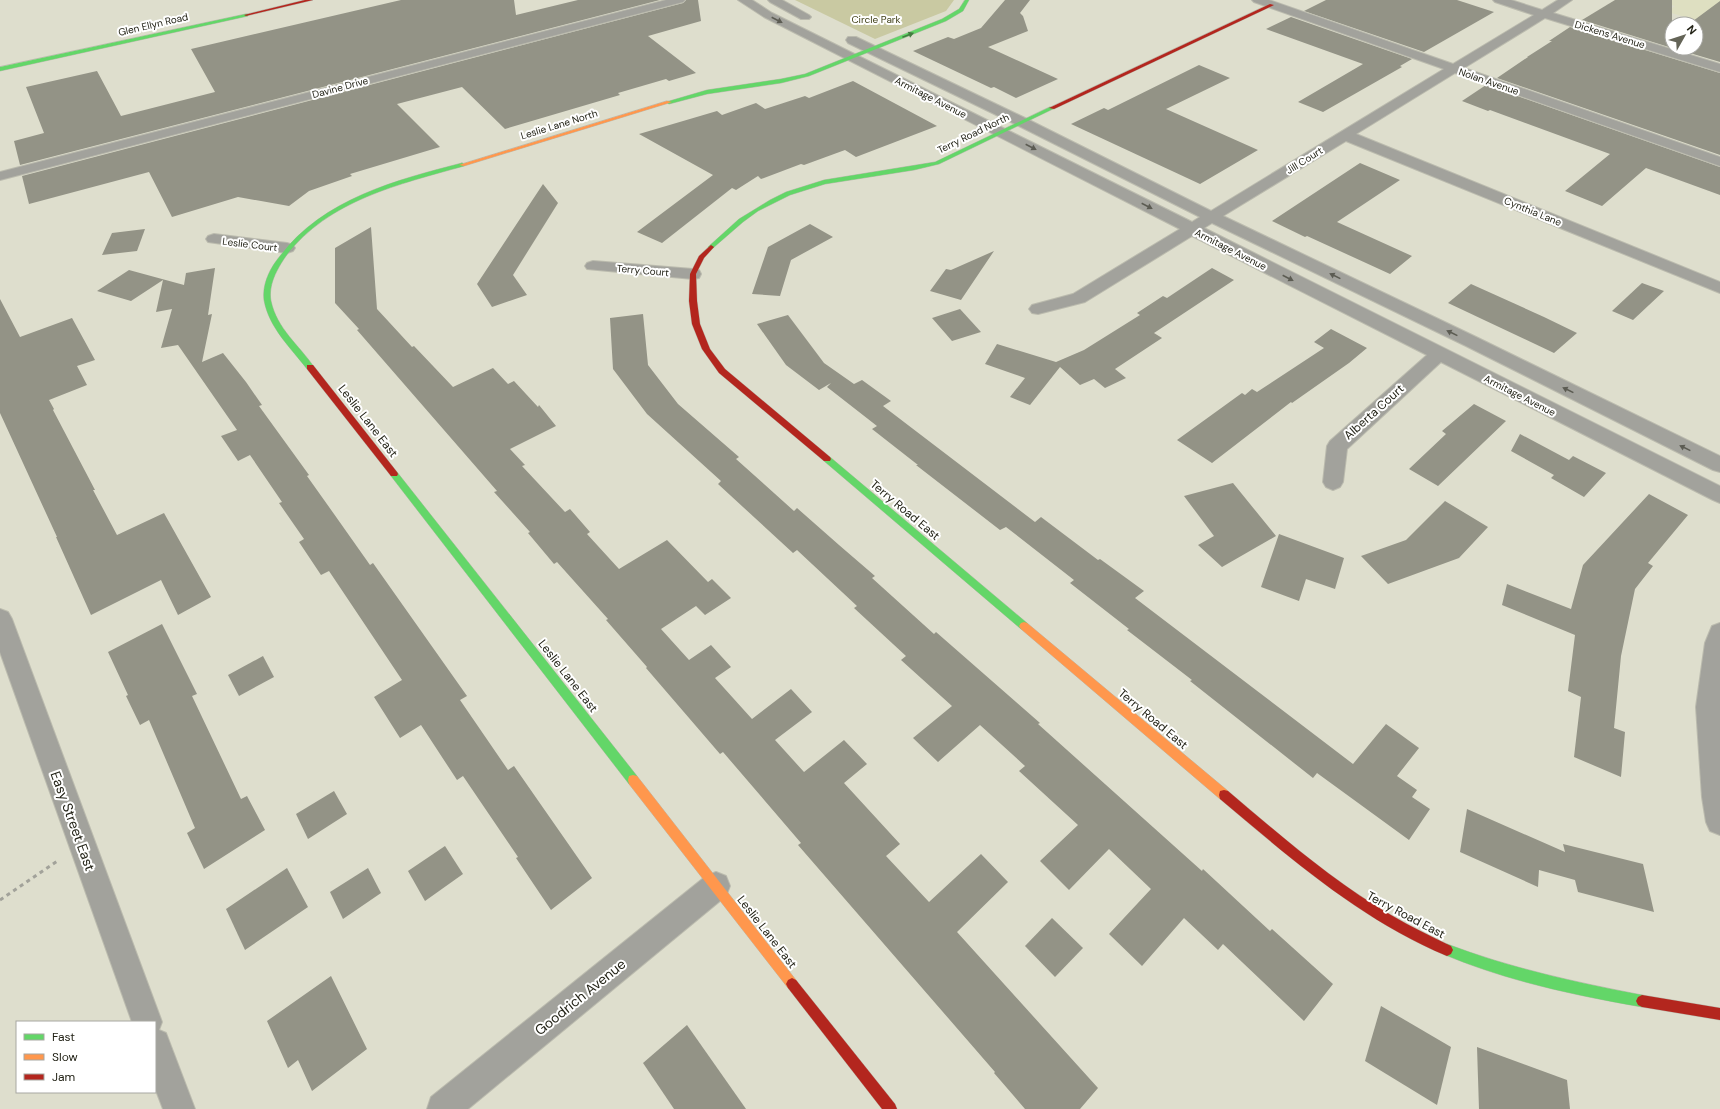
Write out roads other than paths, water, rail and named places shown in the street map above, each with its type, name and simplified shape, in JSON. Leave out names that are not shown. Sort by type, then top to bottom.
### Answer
[{"type":"street","name":"Glen Ellyn Road","points":[[0,69],[311,0]]},
{"type":"street","name":"Davine Drive","points":[[0,176],[679,0]]},
{"type":"street","name":"Armitage Avenue","points":[[744,0],[768,15],[1720,495]]},
{"type":"street","points":[[774,0],[815,22]]},
{"type":"street","name":"Leslie Lane North","points":[[287,248],[322,219],[338,208],[391,186],[689,96],[797,78],[872,50],[951,17],[961,10],[967,0]]},
{"type":"street","name":"Nolan Avenue","points":[[1258,0],[1720,162]]},
{"type":"street","name":"Dickens Avenue","points":[[1499,0],[1720,68]]},
{"type":"street","name":"Jill Court","points":[[1038,309],[1079,298],[1566,0]]},
{"type":"street","name":"Terry Road North","points":[[693,274],[701,257],[731,227],[763,205],[788,193],[811,185],[843,178],[922,167],[937,163],[1272,5]]},
{"type":"street","name":"Armitage Avenue","points":[[843,36],[1022,122],[1212,217],[1470,341],[1720,465]]},
{"type":"street","name":"Cynthia Lane","points":[[1345,135],[1720,288]]},
{"type":"street","name":"Leslie Court","points":[[214,239],[287,248]]},
{"type":"street","name":"Leslie Lane East","points":[[287,248],[271,276],[267,296],[274,321],[890,1109]]},
{"type":"street","name":"Terry Court","points":[[593,266],[693,274]]},
{"type":"street","name":"Terry Road East","points":[[693,274],[693,301],[696,324],[706,349],[722,371],[1302,861],[1350,898],[1372,912],[1422,939],[1453,953],[1517,974],[1582,989],[1720,1014]]},
{"type":"street","name":"Alberta Court","points":[[1332,482],[1337,446],[1439,354]]},
{"type":"street","name":"Easy Street East","points":[[0,619],[147,1021]]},
{"type":"street","points":[[1720,633],[1716,643],[1708,707],[1714,797],[1720,822]]},
{"type":"street","name":"Goodrich Avenue","points":[[443,1109],[716,886]]},
{"type":"street","points":[[156,1047],[179,1109]]},
{"type":"park label","name":"Circle Park","points":[[876,19]]}]
